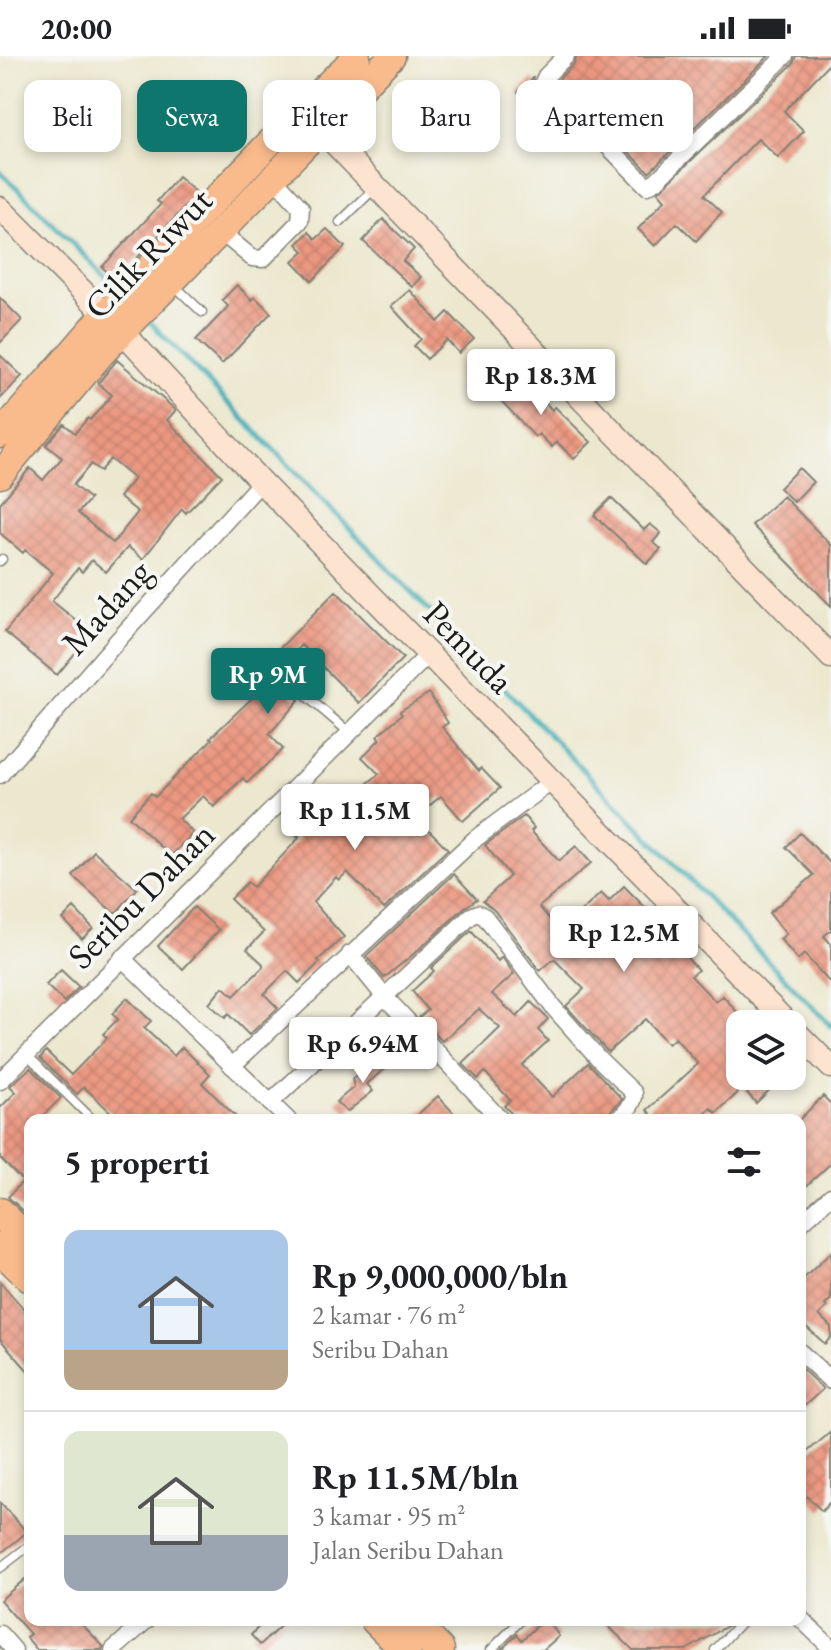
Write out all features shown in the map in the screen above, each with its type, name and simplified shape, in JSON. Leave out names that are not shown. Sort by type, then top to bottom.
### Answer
[{"type":"highway","points":[[0,1213],[24,1237]]},
{"type":"highway","points":[[0,1248],[24,1271]]},
{"type":"highway","points":[[382,1626],[406,1650]]},
{"type":"highway","points":[[416,1626],[439,1650]]},
{"type":"main road","name":"Cilik Riwut","points":[[339,80],[357,56]]},
{"type":"main road","name":"Cilik Riwut","points":[[361,80],[392,56]]},
{"type":"main road","name":"Cilik Riwut","points":[[0,475],[36,413],[114,322],[279,152]]},
{"type":"main road","name":"Cilik Riwut","points":[[114,322],[171,282],[273,177],[289,152]]},
{"type":"main road","name":"Cilik Riwut","points":[[0,435],[36,413]]},
{"type":"street","points":[[566,56],[544,80],[647,186],[656,181],[785,56]]},
{"type":"street","points":[[343,152],[831,657]]},
{"type":"street","points":[[220,231],[252,258],[263,259],[300,221],[302,214],[301,208],[273,177]]},
{"type":"street","name":"Pemuda","points":[[0,208],[114,322],[261,482],[774,1010]]},
{"type":"street","name":"Madang","points":[[0,775],[261,482]]},
{"type":"street","name":"Seribu Dahan","points":[[0,1081],[429,654]]},
{"type":"street","points":[[232,1066],[475,839],[551,782]]},
{"type":"street","points":[[270,1103],[471,916],[478,913],[485,917],[553,1007],[634,1093],[632,1103],[623,1114]]},
{"type":"street","points":[[350,954],[384,996],[495,1114]]},
{"type":"street","points":[[122,958],[282,1114]]},
{"type":"street","name":"Pemuda","points":[[806,1042],[831,1067]]},
{"type":"street","points":[[806,1218],[831,1196]]},
{"type":"street","points":[[806,1358],[831,1381]]},
{"type":"street","points":[[806,1624],[831,1648]]},
{"type":"street","points":[[113,1650],[140,1626]]},
{"type":"street","points":[[0,1634],[14,1650]]},
{"type":"lane","points":[[340,222],[377,187]]},
{"type":"lane","points":[[171,282],[202,312]]},
{"type":"lane","points":[[287,680],[350,733]]},
{"type":"lane","points":[[27,1055],[87,1114]]},
{"type":"lane","points":[[0,1568],[24,1550]]},
{"type":"lane","points":[[491,1650],[515,1626]]},
{"type":"lane","points":[[715,1650],[737,1626]]},
{"type":"building","points":[[577,56],[769,56],[693,129],[693,80],[558,80],[574,64]]},
{"type":"building","points":[[796,56],[831,56],[831,62],[784,111],[804,131],[778,158],[758,139],[704,195],[722,212],[696,241],[677,223],[655,246],[638,229],[665,200],[658,192],[793,64]]},
{"type":"building","points":[[629,152],[670,152],[649,172]]},
{"type":"building","points":[[178,177],[198,194],[116,280],[102,267],[161,204],[157,201]]},
{"type":"building","points":[[383,219],[414,249],[403,261],[421,277],[412,287],[363,241]]},
{"type":"building","points":[[327,229],[345,247],[312,281],[293,261],[304,251],[297,244],[309,232],[316,239]]},
{"type":"building","points":[[237,285],[271,313],[222,364],[196,340],[228,306],[222,300]]},
{"type":"building","points":[[410,290],[438,322],[448,312],[474,339],[459,353],[447,340],[427,359],[414,346],[421,339],[391,306]]},
{"type":"building","points":[[0,298],[22,320],[0,343]]},
{"type":"building","points":[[0,355],[22,376],[0,399]]},
{"type":"building","points":[[117,360],[176,410],[167,420],[222,476],[186,513],[182,509],[143,559],[128,547],[106,572],[92,560],[82,572],[78,568],[52,601],[92,633],[57,675],[5,632],[53,573],[0,533],[0,503],[30,468],[43,480],[62,458],[46,445],[64,424],[75,433],[112,395],[98,383]],"holes":[[[110,459],[134,479],[119,497],[138,512],[113,543],[78,513],[90,499],[73,485],[91,464],[100,471]]]},
{"type":"building","points":[[520,376],[552,410],[555,407],[591,442],[574,459],[557,442],[552,447],[539,434],[535,437],[491,390],[503,379],[510,386]]},
{"type":"building","points":[[799,468],[813,482],[794,502],[779,488]]},
{"type":"building","points":[[783,496],[831,545],[831,606],[752,525]]},
{"type":"building","points":[[611,498],[644,530],[650,524],[661,533],[653,542],[661,549],[647,564],[594,515]]},
{"type":"building","points":[[336,591],[403,658],[359,703],[301,645],[275,674],[299,700],[269,734],[283,749],[247,783],[243,778],[214,807],[203,796],[179,819],[193,833],[171,856],[129,817],[151,793],[155,797],[252,698],[238,686],[271,648],[276,652]]},
{"type":"building","points":[[429,693],[448,723],[442,727],[479,771],[481,768],[500,788],[463,821],[441,796],[416,817],[448,849],[384,909],[347,872],[339,880],[336,877],[313,902],[344,937],[318,960],[320,962],[299,983],[287,971],[264,994],[278,1008],[249,1035],[228,1014],[225,1018],[209,1004],[223,987],[234,996],[263,967],[247,949],[264,932],[230,899],[247,882],[253,887],[345,787],[352,796],[379,774],[362,757],[380,739],[377,736],[402,714],[400,711]]},
{"type":"building","points":[[524,816],[534,828],[531,831],[559,861],[576,846],[591,863],[539,907],[561,931],[601,893],[609,901],[624,886],[684,947],[681,951],[698,970],[691,976],[716,1002],[723,996],[735,1010],[726,1010],[726,1090],[741,1090],[716,1113],[711,1108],[704,1114],[651,1114],[647,1110],[698,1064],[675,1038],[668,1044],[645,1019],[608,1052],[566,1006],[584,989],[554,959],[540,971],[494,910],[483,901],[510,876],[485,845]]},
{"type":"building","points":[[800,833],[831,864],[831,930],[824,936],[831,944],[831,984],[804,954],[798,960],[780,939],[786,934],[769,913],[814,875],[786,847]]},
{"type":"building","points":[[94,851],[137,889],[115,914],[73,876]]},
{"type":"building","points":[[454,874],[477,899],[384,978],[366,956]]},
{"type":"building","points":[[194,907],[219,930],[183,969],[158,946]]},
{"type":"building","points":[[74,908],[93,928],[82,939],[63,919]]},
{"type":"building","points":[[471,931],[498,961],[502,957],[514,974],[492,994],[517,1017],[531,1002],[548,1019],[538,1030],[548,1041],[522,1065],[552,1097],[588,1063],[622,1099],[609,1114],[512,1114],[504,1106],[510,1100],[485,1072],[478,1079],[463,1064],[500,1028],[479,1009],[442,1041],[419,1017],[428,1010],[412,991],[434,971],[431,968]]},
{"type":"building","points":[[61,970],[79,987],[64,1002],[46,985]]},
{"type":"building","points":[[127,998],[151,1021],[144,1028],[174,1056],[182,1047],[210,1074],[202,1083],[233,1114],[113,1114],[84,1087],[77,1094],[40,1058],[46,1051],[71,1075],[107,1038],[103,1034],[118,1019],[112,1014]]},
{"type":"building","points":[[386,1055],[392,1062],[367,1084],[373,1091],[347,1112],[336,1102],[354,1087],[352,1079]]},
{"type":"building","points":[[30,1068],[61,1098],[45,1114],[24,1114],[24,1212],[8,1197],[23,1181],[0,1158],[0,1108],[16,1092],[10,1086]]},
{"type":"building","points":[[745,1090],[769,1090],[756,1103]]},
{"type":"building","points":[[438,1096],[454,1114],[418,1114]]},
{"type":"building","points":[[823,1096],[831,1104],[831,1163],[806,1186],[806,1114]]},
{"type":"building","points":[[831,1252],[831,1299],[819,1315],[831,1327],[831,1337],[825,1344],[806,1327],[806,1276]]},
{"type":"building","points":[[0,1282],[24,1309],[24,1366],[0,1339]]},
{"type":"building","points":[[806,1373],[823,1389],[806,1405]]},
{"type":"building","points":[[831,1432],[831,1501],[822,1511],[806,1496],[807,1452]]},
{"type":"building","points":[[0,1503],[24,1529],[24,1534],[0,1554]]},
{"type":"building","points":[[24,1580],[24,1626],[84,1626],[103,1646],[102,1650],[37,1650],[26,1637],[30,1634],[0,1600]]},
{"type":"building","points":[[259,1626],[281,1626],[260,1645],[251,1635]]},
{"type":"building","points":[[537,1626],[552,1626],[559,1636],[543,1650],[501,1650],[517,1634],[522,1640]]},
{"type":"building","points":[[608,1626],[727,1626],[686,1650],[633,1650]]},
{"type":"waterway","points":[[0,171],[112,283]]},
{"type":"waterway","points":[[148,320],[831,1026]]}]
